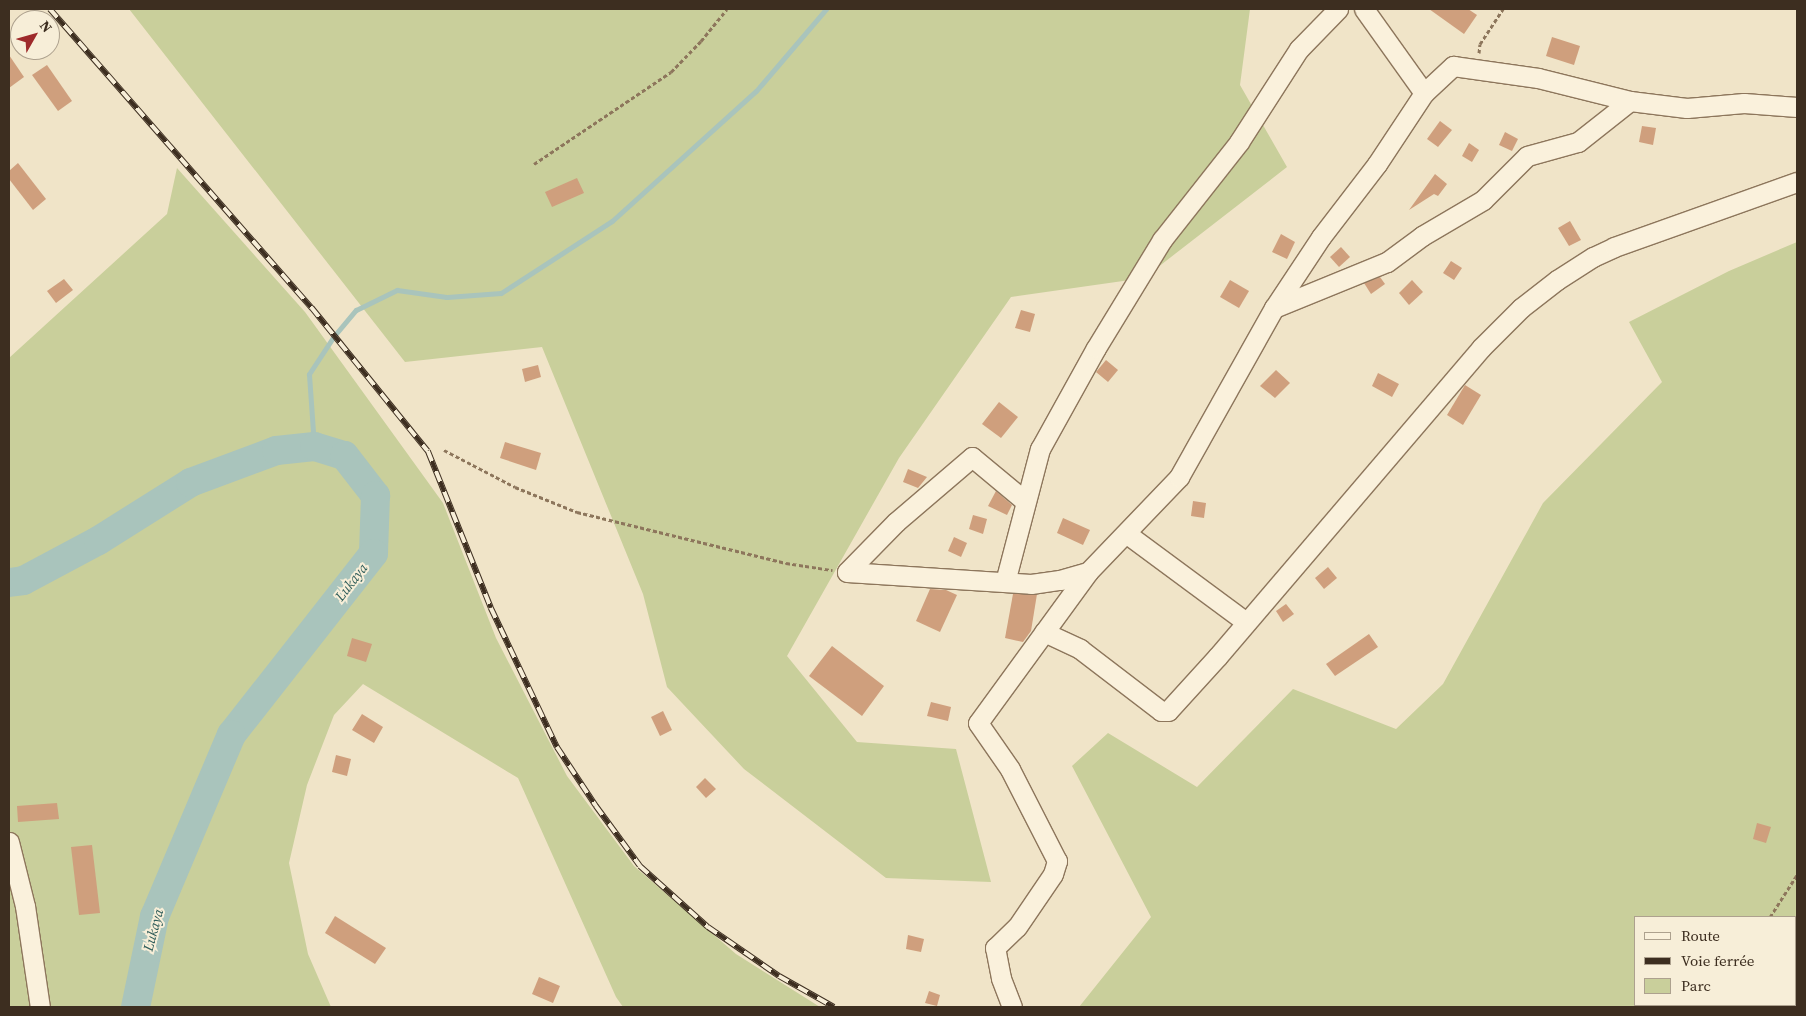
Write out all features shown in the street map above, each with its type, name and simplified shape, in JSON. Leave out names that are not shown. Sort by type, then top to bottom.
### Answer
[{"type":"street","points":[[1005,582],[1040,448],[1048,433],[1162,240],[1239,142],[1299,48],[1338,9]]},
{"type":"street","points":[[1364,9],[1424,94]]},
{"type":"street","points":[[1012,1007],[1001,978],[996,948],[1017,928],[1053,874],[1057,861],[1010,769],[978,723],[1088,572],[1127,534],[1179,477],[1274,308],[1321,237],[1377,164],[1424,94],[1453,66],[1538,78],[1630,101],[1687,108],[1744,104],[1797,107]]},
{"type":"street","points":[[1274,308],[1387,262],[1422,236],[1483,200],[1527,156],[1578,142],[1630,101]]},
{"type":"street","points":[[1044,632],[1080,649],[1161,711],[1168,711],[1481,348],[1521,308],[1557,280],[1593,257],[1614,247],[1797,182]]},
{"type":"street","points":[[847,572],[896,522],[972,456],[1025,501]]},
{"type":"street","points":[[1127,534],[1246,622]]},
{"type":"street","points":[[847,572],[1031,584],[1060,580],[1088,572]]},
{"type":"street","points":[[9,842],[25,906],[40,1007]]},
{"type":"path","points":[[534,164],[671,72],[728,9]]},
{"type":"path","points":[[1470,67],[1479,54],[1480,44],[1503,9]]},
{"type":"path","points":[[444,450],[514,487],[577,512],[786,563],[847,572]]},
{"type":"path","points":[[1771,916],[1797,875]]},
{"type":"green space","points":[[129,9],[1250,9],[1240,85],[1287,167],[1144,278],[1011,297],[899,458],[787,656],[857,742],[956,749],[991,882],[886,878],[744,769],[667,687],[643,594],[542,347],[405,362]]},
{"type":"green space","points":[[177,168],[305,312],[443,503],[496,638],[567,776],[634,866],[736,954],[820,1007],[623,1007],[616,997],[518,778],[363,684],[334,715],[307,785],[289,863],[308,954],[331,1007],[9,1007],[9,358],[167,214]]},
{"type":"green space","points":[[1797,242],[1797,1007],[1079,1007],[1151,917],[1072,766],[1108,733],[1197,787],[1293,689],[1396,729],[1443,684],[1543,503],[1662,382],[1629,322],[1729,271]]},
{"type":"building","points":[[1429,9],[1468,9],[1477,15],[1464,34]]},
{"type":"building","points":[[1552,37],[1580,46],[1574,65],[1546,56]]},
{"type":"building","points":[[9,55],[10,60],[12,60],[24,77],[9,88]]},
{"type":"building","points":[[47,65],[72,101],[58,111],[32,75]]},
{"type":"building","points":[[1440,121],[1452,130],[1438,147],[1427,139]]},
{"type":"building","points":[[1642,126],[1656,128],[1653,145],[1639,142]]},
{"type":"building","points":[[1505,132],[1518,139],[1512,151],[1499,145]]},
{"type":"building","points":[[1469,143],[1479,150],[1472,162],[1462,156]]},
{"type":"building","points":[[18,163],[46,199],[33,210],[9,179],[9,171]]},
{"type":"building","points":[[1435,174],[1447,184],[1438,196],[1434,194],[1409,210]]},
{"type":"building","points":[[577,178],[584,193],[552,207],[545,192]]},
{"type":"building","points":[[1570,221],[1581,240],[1569,246],[1558,228]]},
{"type":"building","points":[[1281,234],[1295,242],[1287,259],[1272,252]]},
{"type":"building","points":[[1341,247],[1350,257],[1339,267],[1330,257]]},
{"type":"building","points":[[1451,261],[1462,268],[1454,280],[1443,273]]},
{"type":"building","points":[[1380,277],[1385,284],[1371,294],[1364,283]]},
{"type":"building","points":[[64,279],[73,290],[56,303],[47,291]]},
{"type":"building","points":[[1230,280],[1249,291],[1239,308],[1220,297]]},
{"type":"building","points":[[1412,280],[1423,292],[1409,305],[1399,293]]},
{"type":"building","points":[[1021,310],[1035,314],[1030,332],[1015,328]]},
{"type":"building","points":[[1106,360],[1118,370],[1108,382],[1096,372]]},
{"type":"building","points":[[538,365],[541,377],[525,382],[522,369]]},
{"type":"building","points":[[1276,370],[1290,383],[1275,398],[1260,386]]},
{"type":"building","points":[[1378,373],[1399,384],[1392,397],[1372,386]]},
{"type":"building","points":[[1465,385],[1481,395],[1463,425],[1447,415]]},
{"type":"building","points":[[999,402],[1018,417],[1001,438],[982,424]]},
{"type":"building","points":[[505,442],[541,453],[536,470],[500,458]]},
{"type":"building","points":[[908,469],[927,477],[918,488],[903,482]]},
{"type":"building","points":[[996,491],[1012,505],[1007,515],[988,506]]},
{"type":"building","points":[[1193,501],[1206,503],[1204,518],[1191,516]]},
{"type":"building","points":[[973,515],[987,519],[983,534],[969,529]]},
{"type":"building","points":[[1063,518],[1090,530],[1083,545],[1057,533]]},
{"type":"building","points":[[954,537],[967,543],[961,557],[948,551]]},
{"type":"building","points":[[1328,567],[1337,578],[1324,589],[1315,578]]},
{"type":"building","points":[[930,589],[946,590],[957,595],[940,632],[916,621]]},
{"type":"building","points":[[1013,594],[1037,594],[1031,631],[1023,642],[1005,638]]},
{"type":"building","points":[[1286,604],[1294,614],[1283,622],[1276,611]]},
{"type":"building","points":[[1369,634],[1378,647],[1335,676],[1326,664]]},
{"type":"building","points":[[352,638],[372,644],[366,662],[347,656]]},
{"type":"building","points":[[832,646],[884,686],[862,716],[809,676]]},
{"type":"building","points":[[931,702],[951,707],[948,721],[927,716]]},
{"type":"building","points":[[663,711],[672,730],[660,736],[651,717]]},
{"type":"building","points":[[362,714],[383,727],[374,743],[352,730]]},
{"type":"building","points":[[336,755],[351,759],[347,776],[332,772]]},
{"type":"building","points":[[705,778],[716,789],[706,798],[696,787]]},
{"type":"building","points":[[57,803],[59,819],[18,822],[17,806]]},
{"type":"building","points":[[1757,823],[1771,827],[1766,843],[1753,839]]},
{"type":"building","points":[[92,845],[100,913],[79,915],[71,847]]},
{"type":"building","points":[[335,916],[386,948],[375,964],[325,933]]},
{"type":"building","points":[[908,935],[924,939],[921,952],[906,949]]},
{"type":"building","points":[[539,977],[560,986],[553,1003],[532,994]]},
{"type":"building","points":[[929,991],[940,995],[937,1006],[925,1003]]},
{"type":"waterway","points":[[314,446],[309,374],[334,336],[356,310],[397,290],[447,297],[501,293],[612,221],[756,91],[826,9]]},
{"type":"waterway","name":"Lukaya","points":[[9,582],[23,580],[98,540],[190,482],[276,450],[314,446],[344,455],[375,495],[373,553],[231,734],[154,916],[135,1007]]},
{"type":"railway","points":[[50,9],[312,308],[428,451],[491,608],[557,747],[596,806],[640,866],[708,927],[779,976],[834,1007]]}]
